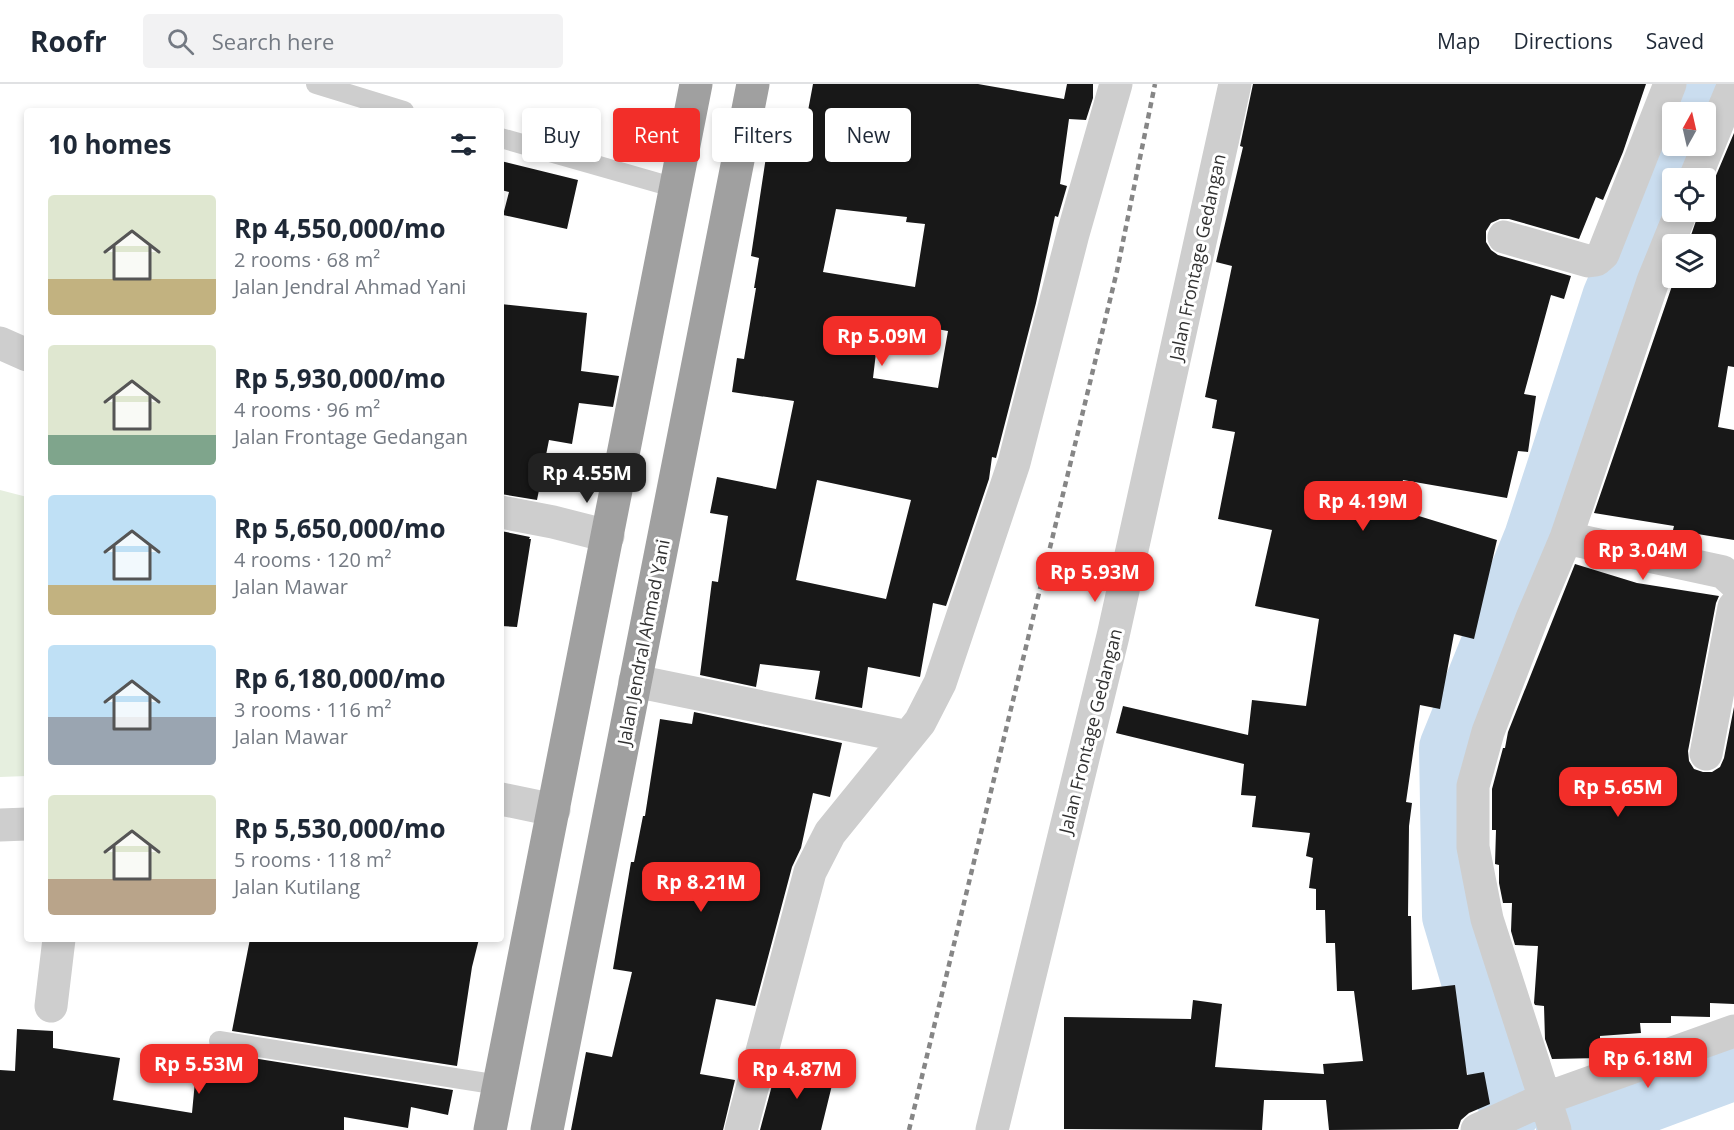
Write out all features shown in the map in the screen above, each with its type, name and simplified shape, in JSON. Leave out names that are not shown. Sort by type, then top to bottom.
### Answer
[{"type":"highway","points":[[490,1130],[696,84]]},
{"type":"highway","name":"Jalan Jendral Ahmad Yani","points":[[547,1130],[753,84]]},
{"type":"street","points":[[741,1130],[810,872],[830,833],[920,722],[940,683],[1014,462],[1073,234],[1116,84]]},
{"type":"street","name":"Jalan Frontage Gedangan","points":[[992,1130],[1113,636],[1235,84]]},
{"type":"street","points":[[1504,237],[1588,261],[1596,260],[1603,255],[1671,84]]},
{"type":"street","points":[[1699,168],[1734,84]]},
{"type":"street","points":[[1550,1118],[1487,919],[1473,847],[1473,786],[1488,732],[1566,538],[1653,281],[1677,222]]},
{"type":"street","points":[[0,343],[24,354]]},
{"type":"street","points":[[504,513],[608,536]]},
{"type":"street","points":[[1566,538],[1723,572],[1734,582]]},
{"type":"street","points":[[1706,754],[1734,607]]},
{"type":"street","points":[[635,681],[908,737]]},
{"type":"street","points":[[504,800],[554,810]]},
{"type":"street","points":[[0,825],[24,824]]},
{"type":"street","points":[[51,1006],[59,942]]},
{"type":"street","points":[[1477,1130],[1550,1118],[1734,1031]]},
{"type":"lane","points":[[316,84],[394,108]]},
{"type":"lane","points":[[504,139],[676,188]]},
{"type":"lane","points":[[219,1041],[499,1085]]},
{"type":"green space","points":[[0,490],[24,496],[24,776],[0,777]]},
{"type":"building","points":[[813,84],[978,84],[1064,99],[1067,84],[1093,84],[1093,98],[1086,120],[1069,119],[1060,184],[1067,186],[1058,217],[1055,216],[1036,303],[996,458],[992,457],[989,479],[946,606],[933,603],[920,677],[868,667],[862,708],[815,699],[820,671],[760,664],[756,687],[700,675],[712,581],[718,582],[728,516],[710,513],[717,477],[776,489],[794,401],[732,392],[737,358],[744,359],[756,288],[754,288],[759,258],[751,256],[765,162],[813,162],[813,108],[809,108]],"holes":[[[836,209],[907,217],[906,222],[925,224],[915,287],[823,272]],[[880,319],[948,331],[938,388],[873,378]],[[817,480],[911,500],[886,599],[796,580]]]},
{"type":"building","points":[[1253,84],[1646,84],[1623,152],[1603,200],[1596,197],[1579,239],[1509,219],[1500,219],[1491,223],[1486,231],[1486,242],[1498,255],[1571,276],[1564,299],[1551,295],[1524,394],[1536,396],[1528,452],[1518,451],[1507,498],[1403,480],[1396,509],[1497,540],[1474,639],[1454,634],[1440,709],[1420,705],[1406,802],[1412,803],[1409,826],[1408,916],[1411,916],[1412,990],[1455,985],[1467,1075],[1484,1072],[1490,1104],[1469,1113],[1461,1120],[1458,1129],[1329,1130],[1326,1100],[1264,1100],[1262,1130],[1064,1129],[1064,1017],[1191,1019],[1193,1000],[1222,1004],[1215,1067],[1324,1074],[1323,1064],[1363,1061],[1354,991],[1337,991],[1335,943],[1326,943],[1325,910],[1316,910],[1316,889],[1309,888],[1313,858],[1306,856],[1310,833],[1252,827],[1256,796],[1241,795],[1244,764],[1116,733],[1123,706],[1248,735],[1252,700],[1306,706],[1319,619],[1255,606],[1272,530],[1218,519],[1235,432],[1212,428],[1217,400],[1205,397],[1232,266],[1216,262],[1243,147],[1240,146]]},
{"type":"building","points":[[1734,133],[1734,367],[1728,366],[1718,427],[1734,430],[1734,540],[1673,530],[1674,526],[1594,513],[1671,288],[1716,288],[1716,234],[1691,234],[1696,222],[1716,222],[1716,176]]},
{"type":"building","points":[[504,162],[578,180],[567,229],[504,215],[509,192],[504,191]]},
{"type":"building","points":[[504,304],[587,313],[581,371],[619,376],[613,407],[579,403],[572,444],[549,440],[537,500],[504,494]]},
{"type":"building","points":[[504,532],[531,539],[517,627],[504,626]]},
{"type":"building","points":[[1575,564],[1637,583],[1719,596],[1688,751],[1689,761],[1694,769],[1712,772],[1720,767],[1724,758],[1734,707],[1734,1004],[1710,1003],[1710,1017],[1671,1016],[1671,1023],[1640,1023],[1641,1033],[1600,1036],[1600,1058],[1552,1059],[1545,1039],[1544,1006],[1534,1003],[1538,946],[1515,945],[1511,931],[1512,903],[1503,903],[1499,883],[1499,865],[1495,864],[1496,830],[1492,830],[1492,789],[1508,732]]},
{"type":"building","points":[[694,712],[842,743],[830,797],[813,793],[801,848],[792,867],[755,1006],[716,999],[700,1074],[735,1080],[723,1130],[571,1130],[586,1052],[612,1057],[632,972],[613,969],[631,862],[634,862],[643,816],[645,816],[660,719],[692,724]]},
{"type":"building","points":[[249,942],[478,942],[472,967],[457,1066],[232,1031]]},
{"type":"building","points":[[17,1029],[53,1031],[53,1048],[120,1058],[113,1100],[192,1113],[197,1060],[226,1063],[227,1054],[453,1090],[448,1115],[411,1107],[408,1128],[344,1117],[344,1130],[0,1130],[0,1070],[15,1071]]},
{"type":"building","points":[[778,1063],[834,1077],[821,1130],[760,1130]]},
{"type":"waterway","points":[[1696,102],[1704,84]]},
{"type":"waterway","points":[[1511,1108],[1454,916],[1451,748],[1536,538],[1614,298],[1674,156]]},
{"type":"waterway","points":[[1568,1130],[1734,1068]]},
{"type":"railway","points":[[909,1130],[1117,271],[1155,84]]}]
